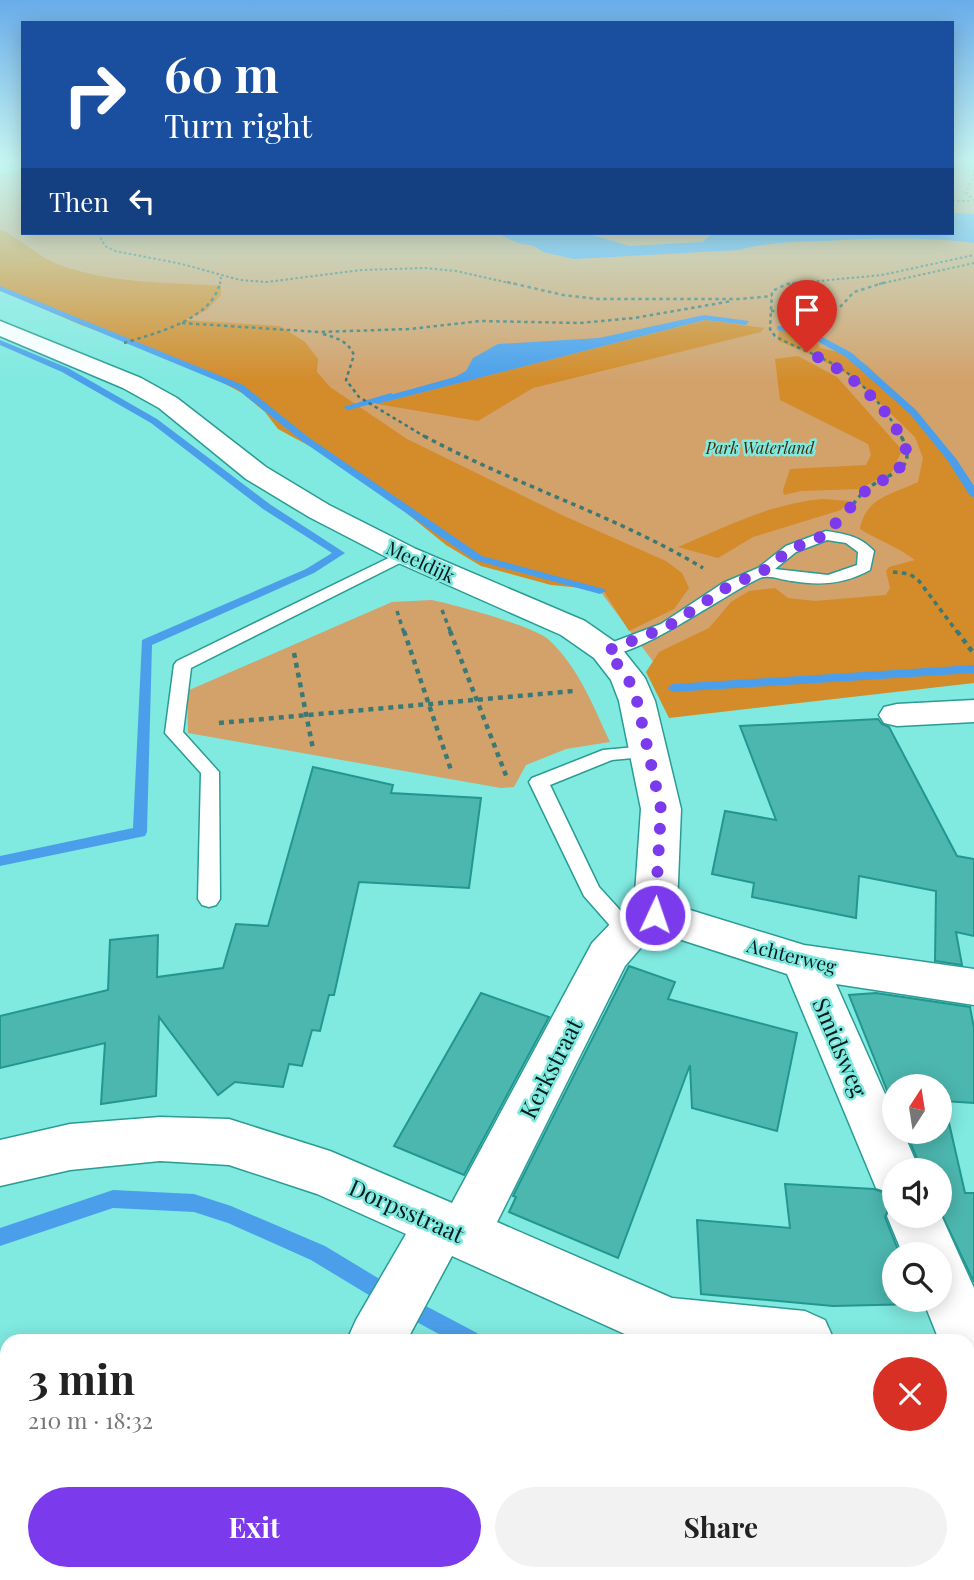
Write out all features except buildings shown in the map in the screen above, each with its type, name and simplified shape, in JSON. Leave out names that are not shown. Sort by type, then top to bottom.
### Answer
[{"type":"street","name":"Meeldijk","points":[[0,328],[132,383],[168,403],[256,473],[319,510],[405,555],[573,628],[607,651],[628,678],[637,701],[661,809],[642,924]]},
{"type":"street","points":[[897,715],[974,711]]},
{"type":"street","name":"Achterweg","points":[[642,924],[804,962],[974,987]]},
{"type":"street","name":"Kerkstraat","points":[[380,1334],[411,1278],[452,1231],[608,955],[642,924]]},
{"type":"street","name":"Smidsweg","points":[[804,962],[888,1158]]},
{"type":"street","name":"Dorpsstraat","points":[[0,1163],[70,1147],[96,1144],[160,1139],[229,1142],[330,1175],[671,1326],[748,1334]]},
{"type":"street","points":[[952,1303],[965,1334]]},
{"type":"lane","points":[[607,651],[667,627],[729,586],[763,571],[791,549],[825,535],[851,540],[866,551],[865,567],[852,576],[830,580],[763,571]]},
{"type":"lane","points":[[209,900],[211,772],[174,733],[183,665],[405,555]]},
{"type":"lane","points":[[642,924],[591,891],[539,782],[610,754],[647,752]]},
{"type":"path","points":[[98,235],[105,246],[115,251],[182,264],[221,277],[267,282],[361,270],[425,268],[456,271],[563,295],[597,299],[740,299]]},
{"type":"path","points":[[825,535],[869,487],[894,475],[908,456],[902,435],[855,380],[826,360],[775,336],[770,329],[772,296],[777,287],[787,284],[882,275],[974,255]]},
{"type":"path","points":[[771,311],[827,312],[840,307],[854,292],[974,263]]},
{"type":"path","points":[[118,346],[182,323],[220,291],[221,277]]},
{"type":"path","points":[[182,323],[319,332],[410,329],[480,321],[605,322],[772,296]]},
{"type":"path","points":[[319,332],[342,339],[352,346],[354,355],[347,370],[346,381],[361,398],[376,409],[530,488],[656,543],[702,567],[729,586]]},
{"type":"path","points":[[865,567],[910,575],[919,581],[974,654]]},
{"type":"path","points":[[442,610],[509,783],[539,782]]},
{"type":"path","points":[[397,611],[452,773]]},
{"type":"path","points":[[294,653],[313,750]]},
{"type":"path","points":[[219,723],[575,691]]},
{"type":"green space","name":"Park Waterland","points":[[0,235],[974,235],[974,669],[673,688],[600,591],[478,558],[240,387],[0,288]]},
{"type":"green space","points":[[432,600],[511,623],[541,634],[549,640],[577,675],[610,742],[566,749],[526,765],[514,787],[501,788],[188,733],[187,691],[392,602]]},
{"type":"shaded area","points":[[0,235],[10,235],[55,263],[95,275],[137,281],[221,286],[221,295],[207,310],[185,320],[280,326],[305,342],[318,359],[317,372],[330,387],[407,439],[564,516],[666,561],[682,573],[689,588],[674,609],[629,631],[603,590],[551,585],[481,566],[446,545],[352,469],[278,429],[265,412],[242,393],[183,361],[81,325],[0,290]]},
{"type":"shaded area","points":[[706,320],[764,328],[761,332],[533,388],[478,421],[377,404]]},
{"type":"shaded area","points":[[779,326],[813,331],[820,348],[838,352],[867,365],[925,426],[974,488],[974,683],[669,718],[646,672],[659,652],[709,628],[731,602],[749,591],[775,588],[788,598],[815,601],[886,595],[890,588],[886,571],[889,567],[915,560],[860,529],[863,518],[874,503],[918,482],[923,458],[915,437],[853,377],[804,351],[778,341]]},
{"type":"shaded area","points":[[798,356],[837,377],[902,450],[892,472],[859,489],[801,491],[784,495],[790,469],[866,465],[871,455],[868,444],[780,400],[775,359]]},
{"type":"shaded area","points":[[823,499],[849,501],[841,510],[753,537],[718,558],[678,547],[785,505]]},
{"type":"water","points":[[500,235],[593,235],[629,246],[703,242],[710,235],[974,235],[974,243],[862,239],[781,243],[739,250],[574,259],[543,252],[534,246],[518,243]]},
{"type":"water","points":[[704,315],[749,321],[746,325],[705,320],[377,404],[372,400],[455,377],[466,371],[473,358],[498,344],[599,338]]},
{"type":"waterway","points":[[0,288],[240,387],[305,439],[478,558],[600,591]]},
{"type":"waterway","points":[[780,328],[808,333],[849,355],[913,412],[952,460],[974,494]]},
{"type":"waterway","points":[[0,342],[65,370],[154,421],[267,507],[340,553],[310,571],[146,643],[140,832],[0,861]]},
{"type":"waterway","points":[[348,407],[391,396]]},
{"type":"waterway","points":[[673,688],[974,669]]},
{"type":"waterway","points":[[0,1237],[113,1199],[194,1203],[231,1215],[318,1253],[389,1296]]},
{"type":"waterway","points":[[407,1306],[459,1334]]},
{"type":"route","points":[[655,915],[661,809],[637,701],[628,678],[607,651],[667,627],[729,586],[763,571],[791,549],[825,535],[869,487],[894,475],[905,464],[908,456],[902,435],[855,380],[826,360],[807,352]]}]
